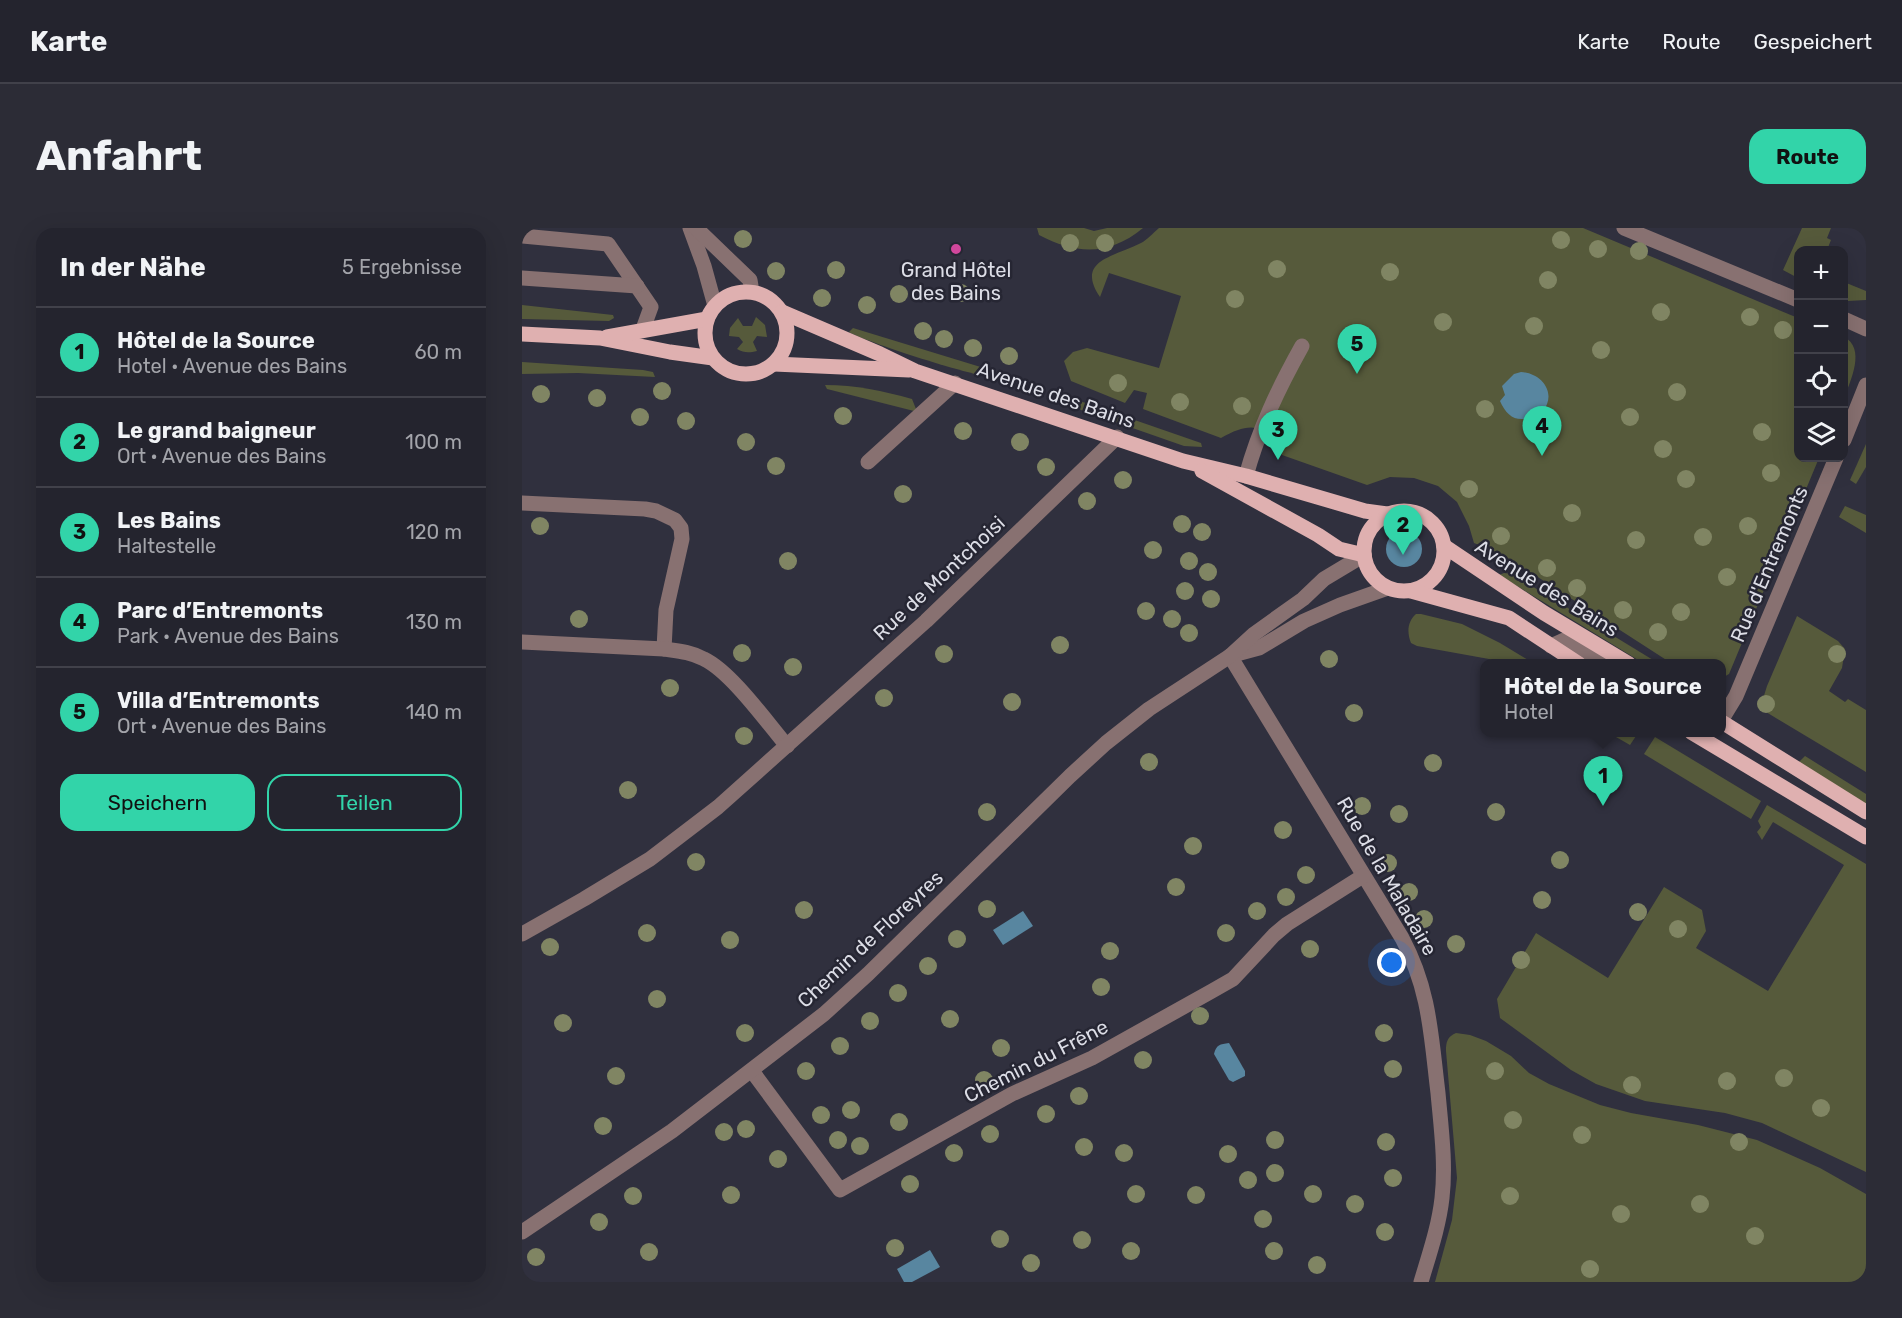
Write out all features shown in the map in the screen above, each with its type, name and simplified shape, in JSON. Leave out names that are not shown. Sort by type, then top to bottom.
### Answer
[{"type":"main road","points":[[600,338],[711,312],[726,297],[739,292],[752,292],[764,295],[782,312],[787,326],[787,339],[783,353],[774,364],[754,374],[742,374],[722,366],[713,358],[706,339],[711,312]]},
{"type":"main road","points":[[782,312],[915,370]]},
{"type":"main road","points":[[522,334],[600,338],[713,358]]},
{"type":"main road","points":[[774,364],[915,370]]},
{"type":"main road","name":"Avenue des Bains","points":[[915,370],[1183,461],[1246,476],[1365,511],[1387,514]]},
{"type":"main road","name":"Avenue des Bains","points":[[1183,461],[1340,549],[1364,555]]},
{"type":"main road","points":[[1411,511],[1424,515],[1441,534],[1444,546],[1440,570],[1422,587],[1411,591],[1388,588],[1371,575],[1366,566],[1364,545],[1371,527],[1387,514],[1411,511]]},
{"type":"main road","name":"Avenue des Bains","points":[[1444,546],[1544,613],[1622,659]]},
{"type":"main road","name":"Avenue des Bains","points":[[1411,591],[1509,618],[1572,659]]},
{"type":"main road","points":[[1726,723],[1866,812]]},
{"type":"main road","points":[[1699,737],[1866,837]]},
{"type":"street","points":[[690,228],[704,266],[711,312]]},
{"type":"street","points":[[696,228],[750,280],[752,292]]},
{"type":"street","points":[[1624,228],[1794,298]]},
{"type":"street","points":[[522,236],[608,244],[651,307],[642,329]]},
{"type":"street","points":[[522,278],[637,286]]},
{"type":"street","points":[[1848,321],[1866,328]]},
{"type":"street","points":[[1246,476],[1252,453],[1273,399],[1302,346]]},
{"type":"street","points":[[868,462],[955,383]]},
{"type":"street","points":[[1848,430],[1866,385]]},
{"type":"street","name":"Rue de Montchoisi","points":[[522,934],[650,859],[718,807],[926,621],[1117,437]]},
{"type":"street","name":"Rue d'Entremonts","points":[[1726,713],[1736,696],[1834,462]]},
{"type":"street","points":[[522,503],[645,509],[666,514],[675,520],[681,528],[682,539],[666,610],[664,649]]},
{"type":"street","name":"Chemin de Floreyres","points":[[522,1232],[672,1131],[824,1014],[1106,743],[1149,709],[1230,656],[1254,634],[1303,599],[1324,579],[1364,555]]},
{"type":"street","name":"Chemin de Floreyres","points":[[1230,656],[1259,648],[1304,621],[1388,588]]},
{"type":"street","name":"Avenue des Bains","points":[[1551,646],[1564,640],[1595,659]]},
{"type":"street","points":[[522,642],[687,652],[719,669],[787,746]]},
{"type":"street","name":"Rue de la Maladaire","points":[[1230,656],[1412,957],[1425,995],[1442,1134],[1442,1198],[1421,1282]]},
{"type":"street","name":"Chemin du Frêne","points":[[752,1071],[840,1190],[1012,1094],[1092,1058],[1233,979],[1287,924],[1363,876]]},
{"type":"green space","points":[[1037,228],[1084,228],[1094,231],[1107,228],[1143,228],[1118,244],[1092,250],[1053,242],[1039,235]]},
{"type":"green space","points":[[1159,228],[1583,228],[1794,316],[1794,462],[1817,462],[1729,674],[1726,676],[1726,659],[1665,659],[1501,554],[1474,543],[1469,526],[1457,502],[1438,486],[1414,478],[1390,477],[1367,485],[1282,455],[1280,438],[1264,430],[1244,428],[1221,438],[1143,409],[1147,393],[1134,390],[1125,403],[1071,381],[1064,361],[1073,352],[1087,348],[1159,368],[1181,296],[1109,273],[1100,297],[1093,285],[1092,275],[1095,267],[1101,261],[1141,243]]},
{"type":"green space","points":[[1802,228],[1831,228],[1827,238],[1831,240],[1829,246],[1794,246],[1794,276],[1783,270]]},
{"type":"green space","points":[[1848,284],[1866,291],[1866,300],[1848,301]]},
{"type":"green space","points":[[522,305],[613,315],[614,318],[609,321],[522,319]]},
{"type":"green space","points":[[756,317],[765,325],[767,337],[757,336],[753,342],[757,351],[747,352],[737,349],[743,342],[739,337],[729,336],[730,328],[738,318],[743,326],[752,326]]},
{"type":"green space","points":[[853,328],[997,372],[1003,375],[1003,378],[976,374],[901,352],[849,332]]},
{"type":"green space","points":[[1848,340],[1856,356],[1848,387]]},
{"type":"green space","points":[[522,362],[643,370],[653,372],[655,377],[578,373],[522,374]]},
{"type":"green space","points":[[825,385],[859,387],[901,396],[912,399],[916,409],[914,411],[827,389]]},
{"type":"green space","points":[[1074,399],[1201,443],[1202,447],[1184,446],[1081,410],[1072,404]]},
{"type":"green space","points":[[1866,444],[1866,467],[1856,484],[1850,480]]},
{"type":"green space","points":[[1845,506],[1866,515],[1866,533],[1839,517]]},
{"type":"green space","points":[[1512,574],[1651,659],[1636,659],[1499,575]]},
{"type":"green space","points":[[1416,614],[1421,614],[1462,624],[1526,659],[1489,659],[1417,646],[1411,643],[1408,632],[1411,620]]},
{"type":"green space","points":[[1797,616],[1838,641],[1845,649],[1842,668],[1829,691],[1845,702],[1848,699],[1866,710],[1866,772],[1766,712],[1762,702],[1767,686]]},
{"type":"green space","points":[[1616,737],[1635,737],[1630,745]]},
{"type":"green space","points":[[1655,737],[1761,801],[1751,819],[1644,754]]},
{"type":"green space","points":[[1805,756],[1866,794],[1866,806],[1799,762]]},
{"type":"green space","points":[[1767,805],[1866,864],[1866,1172],[1762,1123],[1725,1113],[1645,1101],[1596,1084],[1571,1070],[1500,1018],[1497,999],[1536,933],[1608,978],[1664,887],[1702,910],[1706,931],[1696,948],[1768,991],[1844,865],[1773,822],[1762,840],[1757,832],[1761,827],[1758,821]]},
{"type":"green space","points":[[1456,1033],[1486,1041],[1511,1056],[1529,1073],[1549,1084],[1600,1105],[1698,1125],[1757,1140],[1820,1168],[1866,1194],[1866,1282],[1435,1282],[1452,1220],[1457,1178],[1446,1051],[1448,1040]]},
{"type":"water","points":[[1529,373],[1541,380],[1548,392],[1547,405],[1541,414],[1524,419],[1512,416],[1500,401],[1505,395],[1502,386],[1514,374]]},
{"type":"water","points":[[1404,531],[1417,536],[1422,549],[1417,562],[1404,567],[1391,562],[1386,549],[1391,536]]},
{"type":"water","points":[[1023,911],[1033,926],[1003,945],[993,930]]},
{"type":"water","points":[[1229,1043],[1245,1071],[1245,1076],[1233,1082],[1229,1080],[1214,1054],[1219,1046]]},
{"type":"water","points":[[930,1250],[940,1267],[912,1282],[904,1282],[897,1269]]},
{"type":"place","name":"Grand Hôtel des Bains","points":[[956,249]]},
{"type":"place","name":"Villa d’Entremonts","points":[[1357,374]]},
{"type":"place","name":"Parc d’Entremonts","points":[[1542,456]]},
{"type":"place","name":"Les Bains","points":[[1278,460]]},
{"type":"place","name":"Le grand baigneur","points":[[1403,555]]},
{"type":"place","name":"Hôtel de la Source","points":[[1603,806]]}]
